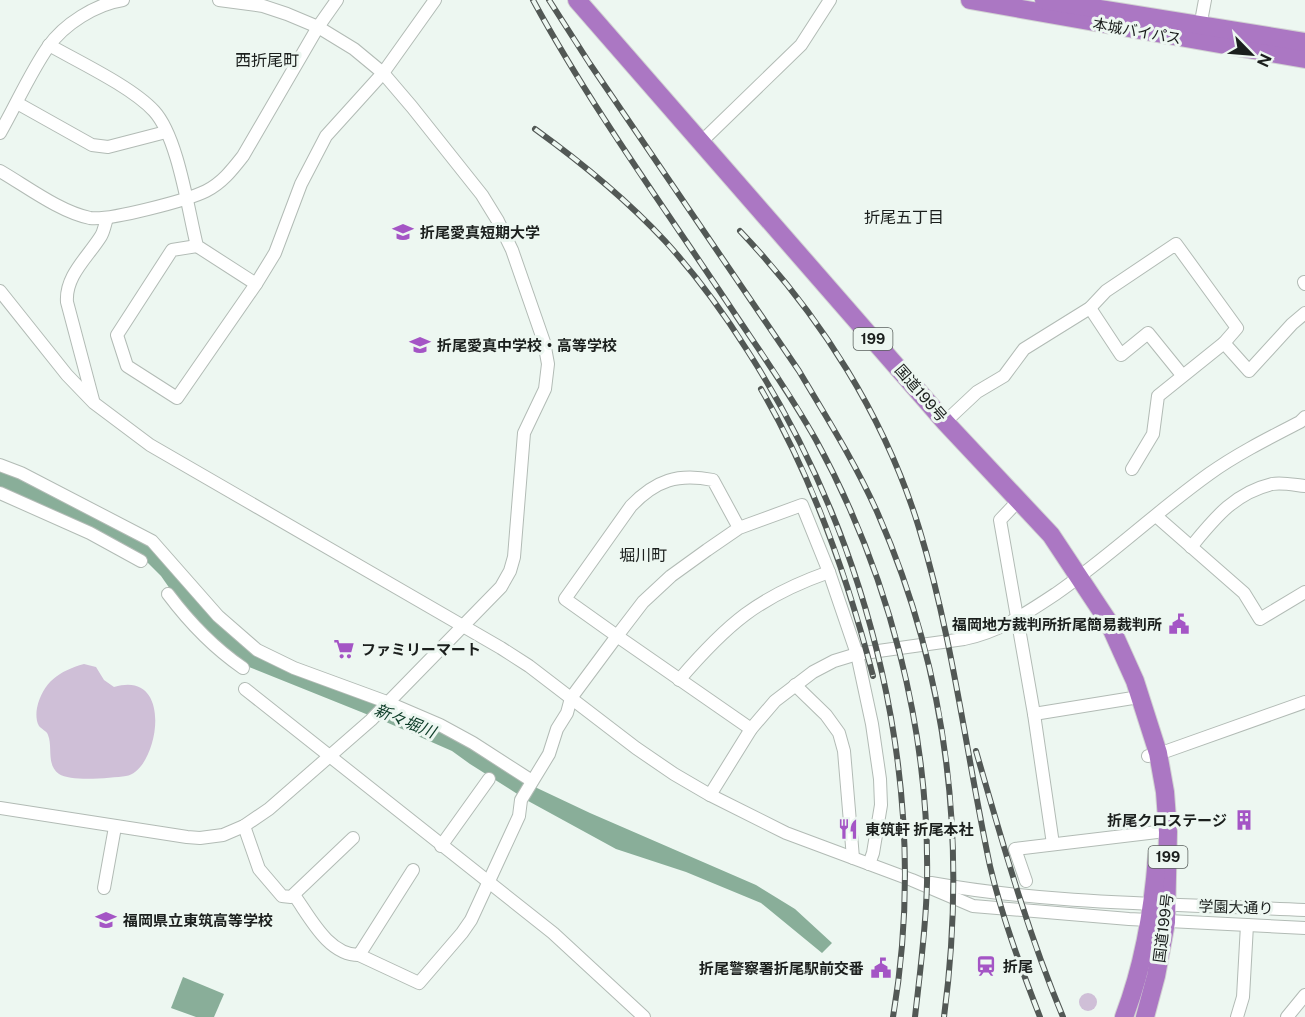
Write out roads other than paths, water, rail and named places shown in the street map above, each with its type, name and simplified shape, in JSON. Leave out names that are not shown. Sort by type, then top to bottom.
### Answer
[{"type":"highway","name":"国道199号","points":[[577,0],[945,422],[1051,535],[1108,621],[1135,681],[1165,792],[1168,832],[1158,912],[1124,1017]]},
{"type":"highway","name":"本城バイパス","points":[[970,0],[1199,33],[1305,42]]},
{"type":"highway","name":"本城バイパス","points":[[1044,0],[1199,33],[1305,59]]},
{"type":"highway","name":"国道199号","points":[[1145,1017],[1156,976],[1158,912],[1153,754]]},
{"type":"street","points":[[0,133],[49,45],[82,17],[123,0]]},
{"type":"street","points":[[0,808],[200,838],[223,835],[244,826],[330,758],[372,719],[501,587],[510,571],[514,557],[524,433],[545,389],[548,374],[547,353],[512,250],[498,221],[482,195],[383,73],[354,49],[318,27],[264,3],[219,0]]},
{"type":"street","points":[[0,171],[67,210],[90,218],[107,218],[186,198],[207,190],[229,175],[243,156],[318,27],[337,0]]},
{"type":"street","points":[[256,284],[197,246],[171,250],[117,335],[127,366],[177,398],[256,284],[275,252],[301,184],[326,136],[383,73],[435,0]]},
{"type":"street","points":[[701,142],[801,45],[830,0]]},
{"type":"street","points":[[1199,33],[1205,0]]},
{"type":"street","points":[[49,45],[138,97],[155,112],[173,147],[197,246]]},
{"type":"street","points":[[17,103],[99,147],[108,147],[166,132]]},
{"type":"street","points":[[94,403],[66,302],[66,293],[70,280],[102,234],[107,218]]},
{"type":"street","points":[[945,422],[977,392],[1004,376],[1024,349],[1090,308],[1106,291],[1176,244],[1237,328],[1224,342],[1158,396],[1153,434],[1132,469]]},
{"type":"street","points":[[0,291],[67,375],[94,403],[150,445],[464,626],[529,666],[636,748],[710,795],[786,832],[912,880],[972,906],[1158,912]]},
{"type":"street","points":[[1090,308],[1121,355],[1148,333],[1182,375]]},
{"type":"street","points":[[1224,342],[1249,371],[1305,313]]},
{"type":"street","points":[[710,795],[751,729],[775,701],[813,672],[834,661],[857,654],[980,636],[1017,620],[1080,577],[1208,475],[1247,450],[1303,420]]},
{"type":"street","points":[[0,465],[21,473],[152,542],[218,616],[257,650],[294,668],[452,730],[531,783]]},
{"type":"street","points":[[739,528],[713,480],[692,476],[655,486],[641,495],[631,506],[565,599],[751,729]]},
{"type":"street","points":[[1191,547],[1224,508],[1245,494],[1274,483],[1305,486]]},
{"type":"street","points":[[0,493],[90,533],[141,561]]},
{"type":"street","points":[[1019,500],[1000,520],[1034,714],[1053,844]]},
{"type":"street","points":[[294,895],[326,939],[350,955],[359,955],[419,983],[471,920],[519,816],[522,797],[549,754],[571,698],[643,602],[671,576],[739,528],[802,505],[829,572],[857,654],[872,724],[880,779],[881,805],[869,864]]},
{"type":"street","points":[[1156,516],[1244,593],[1260,619],[1305,592]]},
{"type":"street","points":[[679,680],[719,635],[741,616],[770,597],[829,572]]},
{"type":"street","points":[[168,594],[184,615],[228,658],[243,668]]},
{"type":"street","points":[[795,685],[826,715],[839,733],[844,751],[853,858]]},
{"type":"street","points":[[244,689],[556,935],[644,1017]]},
{"type":"street","points":[[1034,714],[1139,698]]},
{"type":"street","points":[[1153,754],[1305,702]]},
{"type":"street","points":[[441,846],[489,779]]},
{"type":"street","points":[[104,888],[115,826]]},
{"type":"street","points":[[244,826],[259,869],[282,896],[291,897],[353,838]]},
{"type":"street","points":[[1026,881],[1015,849],[1157,832]]},
{"type":"street","points":[[359,955],[413,870]]},
{"type":"street","points":[[912,880],[977,891],[1247,925],[1305,928]]},
{"type":"street","name":"学園大通り","points":[[1158,912],[1305,910]]},
{"type":"street","points":[[1237,1017],[1243,997],[1247,925]]},
{"type":"street","points":[[1287,1017],[1305,994]]},
{"type":"water","name":"新々堀川","points":[[0,469],[142,540],[163,556],[205,609],[241,644],[440,728],[537,788],[756,885],[795,909],[832,943],[822,953],[761,903],[686,872],[616,849],[530,802],[452,751],[249,667],[234,658],[182,606],[161,576],[145,560],[0,488]]},
{"type":"water","points":[[183,977],[224,994],[214,1017],[196,1017],[171,1008]]},
{"type":"railway","points":[[533,0],[580,81],[797,408],[842,491],[865,544],[900,654],[921,768],[926,826],[927,883],[915,1017]]},
{"type":"railway","points":[[549,0],[799,371],[860,477],[878,514],[902,575],[922,636],[936,698],[946,761],[952,824],[951,952],[944,1017]]},
{"type":"railway","points":[[535,129],[587,168],[619,196],[665,241],[698,280],[747,350],[791,425],[828,504],[858,586],[882,670],[897,756],[904,843],[903,931],[893,1017]]},
{"type":"railway","points":[[740,231],[797,297],[847,369],[869,407],[905,487],[919,528],[941,612],[990,866],[1012,942],[1040,1017]]},
{"type":"railway","points":[[761,389],[797,458],[827,528],[852,601],[873,676]]},
{"type":"railway","points":[[976,751],[1005,852],[1063,1017]]},
{"type":"place","name":"折尾愛真短期大学","points":[[403,232]]},
{"type":"place","name":"折尾愛真中学校・高等学校","points":[[420,345]]},
{"type":"place","name":"福岡地方裁判所折尾簡易裁判所","points":[[1179,624]]},
{"type":"place","name":"ファミリーマート","points":[[344,649]]},
{"type":"place","name":"折尾クロステージ","points":[[1244,820]]},
{"type":"place","name":"東筑軒 折尾本社","points":[[848,829]]},
{"type":"place","name":"福岡県立東筑高等学校","points":[[106,920]]},
{"type":"place","name":"折尾","points":[[986,966]]},
{"type":"place","name":"折尾警察署折尾駅前交番","points":[[881,968]]},
{"type":"district","name":"西折尾町","points":[[267,60]]},
{"type":"district","name":"折尾五丁目","points":[[904,217]]},
{"type":"district","name":"堀川町","points":[[643,555]]}]
